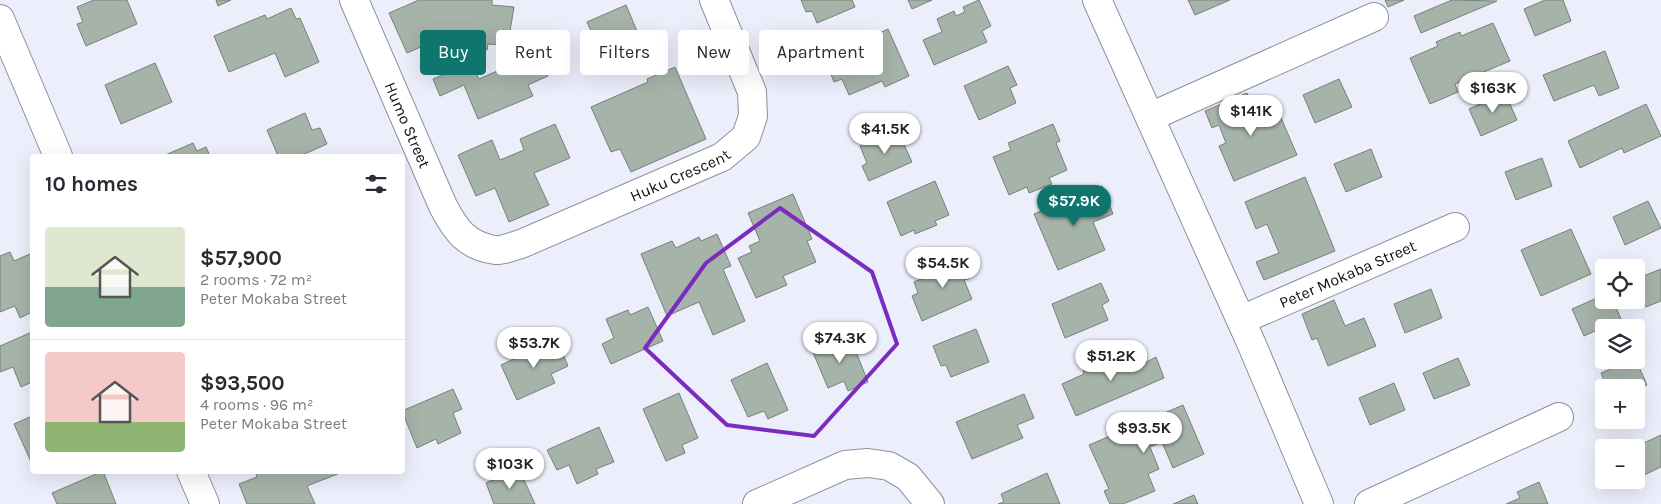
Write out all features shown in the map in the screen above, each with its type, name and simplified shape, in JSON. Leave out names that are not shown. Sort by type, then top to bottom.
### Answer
[{"type":"street","name":"Humo Street","points":[[354,0],[443,206],[455,229],[472,243]]},
{"type":"street","name":"Huku Crescent","points":[[472,243],[496,250],[521,244],[722,157],[746,136],[753,116],[752,92],[714,0]]},
{"type":"street","points":[[1097,0],[1241,320],[1319,504]]},
{"type":"street","points":[[1150,117],[1374,18]]},
{"type":"street","points":[[0,19],[57,154]]},
{"type":"street","name":"Peter Mokaba Street","points":[[1241,320],[1456,227]]},
{"type":"street","points":[[1369,504],[1559,417]]},
{"type":"street","points":[[757,504],[844,465],[868,463],[889,466],[908,478],[930,504]]},
{"type":"street","points":[[192,474],[205,504]]},
{"type":"highlighted area","points":[[780,208],[872,272],[897,344],[814,436],[727,425],[645,348],[706,263]]},
{"type":"building","points":[[94,0],[127,0],[137,24],[86,46],[77,24],[83,22],[77,7]]},
{"type":"building","points":[[216,0],[231,0],[218,6]]},
{"type":"building","points":[[419,0],[492,0],[492,5],[514,7],[510,30],[496,30],[496,45],[488,44],[487,50],[486,30],[420,30],[420,47],[407,53],[389,13]]},
{"type":"building","points":[[801,0],[852,0],[855,7],[817,23],[812,11],[806,12]]},
{"type":"building","points":[[908,0],[932,0],[912,9]]},
{"type":"building","points":[[979,0],[991,26],[982,31],[987,42],[934,65],[923,40],[942,32],[937,19],[954,11],[956,16],[965,12],[963,7]]},
{"type":"building","points":[[1188,0],[1230,0],[1195,15]]},
{"type":"building","points":[[1385,0],[1404,0],[1388,7]]},
{"type":"building","points":[[1452,0],[1497,1],[1421,33],[1414,16]]},
{"type":"building","points":[[1545,0],[1563,0],[1571,21],[1535,36],[1524,9]]},
{"type":"building","points":[[626,5],[637,30],[591,30],[587,22]]},
{"type":"building","points":[[291,8],[296,19],[300,18],[319,62],[285,77],[275,53],[229,72],[214,36],[265,15],[267,19]]},
{"type":"building","points":[[1493,23],[1510,61],[1455,84],[1458,92],[1430,104],[1410,58],[1438,46],[1436,42],[1460,32],[1461,36]]},
{"type":"building","points":[[888,29],[909,76],[885,87],[882,81],[849,95],[842,79],[834,82],[831,75],[883,75],[883,31]]},
{"type":"building","points":[[1605,51],[1619,88],[1599,96],[1594,85],[1554,101],[1543,75]]},
{"type":"building","points":[[155,63],[172,102],[121,124],[105,85]]},
{"type":"building","points":[[1008,66],[1017,85],[1010,88],[1016,103],[979,120],[964,86]]},
{"type":"building","points":[[675,67],[706,139],[631,172],[620,149],[611,152],[591,107],[648,82],[647,79],[656,75],[668,75],[668,70]]},
{"type":"building","points":[[496,72],[496,75],[548,76],[528,85],[533,96],[478,119],[464,85],[440,96],[433,79],[442,75],[477,75],[479,79]]},
{"type":"building","points":[[1339,79],[1352,107],[1315,123],[1303,95]]},
{"type":"building","points":[[1247,93],[1256,114],[1276,106],[1297,155],[1234,181],[1219,146],[1226,143],[1219,125],[1212,128],[1205,111]]},
{"type":"building","points":[[1505,93],[1517,120],[1481,136],[1469,109]]},
{"type":"building","points":[[1646,104],[1661,136],[1624,153],[1622,148],[1580,168],[1568,141]]},
{"type":"building","points":[[305,113],[312,130],[320,128],[327,144],[304,154],[277,154],[267,130]]},
{"type":"building","points":[[555,124],[570,158],[534,173],[549,205],[509,222],[495,188],[476,196],[458,155],[492,140],[500,160],[524,150],[520,139]]},
{"type":"building","points":[[1053,124],[1060,141],[1056,143],[1067,170],[1049,178],[1052,184],[1029,193],[1027,187],[1009,195],[993,157],[1011,150],[1008,143]]},
{"type":"building","points":[[897,129],[912,162],[869,181],[862,166],[867,163],[860,146]]},
{"type":"building","points":[[193,143],[197,151],[206,147],[209,154],[168,154]]},
{"type":"building","points":[[1371,149],[1382,177],[1346,192],[1334,164]]},
{"type":"building","points":[[1542,158],[1552,186],[1516,200],[1505,172]]},
{"type":"building","points":[[1305,177],[1335,251],[1264,280],[1256,262],[1279,253],[1267,224],[1256,229],[1245,202]]},
{"type":"building","points":[[935,181],[949,215],[935,221],[937,225],[915,234],[914,230],[901,236],[887,202]]},
{"type":"building","points":[[1102,186],[1113,214],[1093,222],[1105,250],[1058,270],[1034,214]]},
{"type":"building","points":[[793,194],[812,239],[807,241],[816,262],[783,276],[787,285],[756,298],[738,258],[752,252],[749,246],[760,241],[748,213]]},
{"type":"building","points":[[1648,201],[1661,228],[1625,245],[1613,217]]},
{"type":"building","points":[[1571,229],[1591,274],[1541,296],[1521,250]]},
{"type":"building","points":[[717,234],[731,266],[723,269],[745,321],[713,335],[699,302],[667,316],[641,254],[672,241],[676,248],[699,237],[701,241]]},
{"type":"building","points":[[10,252],[14,261],[30,254],[30,313],[20,318],[15,306],[0,312],[0,256]]},
{"type":"building","points":[[960,254],[970,278],[964,280],[972,299],[922,321],[912,296],[918,293],[914,282],[940,271],[937,264]]},
{"type":"building","points":[[1661,269],[1661,301],[1646,307],[1645,305],[1645,275]]},
{"type":"building","points":[[1101,283],[1109,301],[1102,305],[1108,320],[1065,338],[1052,304]]},
{"type":"building","points":[[1431,289],[1442,318],[1405,333],[1394,304]]},
{"type":"building","points":[[1595,299],[1595,309],[1617,309],[1621,319],[1595,319],[1595,331],[1584,336],[1572,309]]},
{"type":"building","points":[[1334,300],[1345,326],[1364,318],[1376,346],[1328,366],[1317,338],[1312,340],[1302,314]]},
{"type":"building","points":[[648,307],[663,341],[611,364],[602,344],[614,338],[606,319],[628,310],[630,315]]},
{"type":"building","points":[[976,329],[989,362],[951,377],[946,365],[941,366],[933,346]]},
{"type":"building","points":[[30,333],[30,383],[21,387],[13,367],[0,372],[0,346]]},
{"type":"building","points":[[849,334],[868,382],[848,391],[844,381],[828,388],[812,350]]},
{"type":"building","points":[[557,340],[568,366],[551,374],[555,383],[517,400],[501,365],[518,357],[516,353],[537,344],[539,348]]},
{"type":"building","points":[[1139,350],[1145,363],[1156,357],[1164,378],[1076,416],[1062,384],[1084,374],[1083,371],[1107,360],[1109,364]]},
{"type":"building","points":[[1458,358],[1470,385],[1434,399],[1423,373]]},
{"type":"building","points":[[767,363],[788,410],[768,419],[764,411],[748,417],[731,380]]},
{"type":"building","points":[[1611,369],[1640,369],[1644,379],[1603,379],[1601,373]]},
{"type":"building","points":[[1394,383],[1405,410],[1370,425],[1359,398]]},
{"type":"building","points":[[453,389],[462,409],[453,413],[461,433],[438,444],[436,439],[417,448],[405,418],[405,410]]},
{"type":"building","points":[[679,393],[698,438],[682,445],[685,453],[666,461],[643,409]]},
{"type":"building","points":[[1024,394],[1034,418],[1017,425],[1023,438],[972,459],[956,422]]},
{"type":"building","points":[[1183,405],[1204,454],[1173,468],[1162,442],[1150,447],[1159,469],[1148,474],[1155,491],[1123,504],[1110,504],[1104,491],[1109,489],[1089,445]]},
{"type":"building","points":[[30,417],[30,460],[14,424]]},
{"type":"building","points":[[599,427],[614,462],[596,469],[598,474],[577,484],[569,465],[557,470],[547,450]]},
{"type":"building","points":[[1661,435],[1661,467],[1645,475],[1645,442]]},
{"type":"building","points":[[519,469],[535,504],[494,504],[486,483]]},
{"type":"building","points":[[1047,473],[1060,504],[998,504],[1004,502],[1001,494]]},
{"type":"building","points":[[96,474],[104,474],[116,504],[57,504],[52,493]]},
{"type":"building","points":[[256,474],[337,474],[307,486],[315,504],[247,504],[239,484],[257,477]]},
{"type":"building","points":[[1539,482],[1548,504],[1506,504],[1520,498],[1517,492]]},
{"type":"building","points":[[1194,495],[1198,504],[1173,504]]}]
